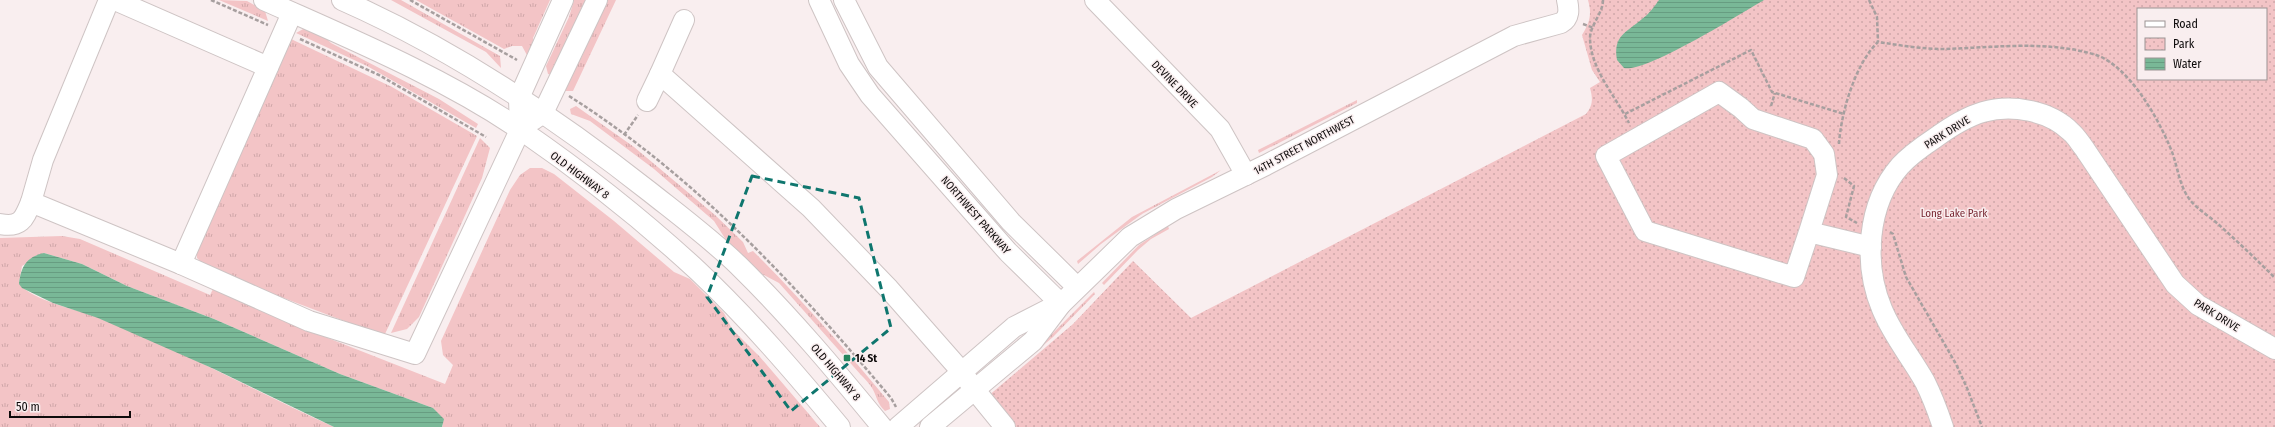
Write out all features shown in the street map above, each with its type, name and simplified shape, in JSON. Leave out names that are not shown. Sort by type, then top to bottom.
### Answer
[{"type":"street","points":[[0,224],[11,226],[18,223],[25,217],[31,202],[43,160],[109,0]]},
{"type":"street","points":[[115,0],[268,67]]},
{"type":"street","name":"OLD HIGHWAY 8","points":[[264,0],[430,76],[520,130],[618,203],[698,271],[787,364],[840,427]]},
{"type":"street","name":"OLD HIGHWAY 8","points":[[342,0],[440,48],[543,113],[610,160],[737,264],[824,356],[882,427]]},
{"type":"street","points":[[31,202],[181,264],[309,321],[415,354],[520,130],[519,98],[564,0]]},
{"type":"street","points":[[520,130],[543,113],[597,0]]},
{"type":"street","name":"NORTHWEST PARKWAY","points":[[820,0],[849,64],[870,95],[1008,252],[1060,304]]},
{"type":"street","name":"NORTHWEST PARKWAY","points":[[844,0],[878,67],[1011,222],[1077,287]]},
{"type":"street","name":"DEVINE DRIVE","points":[[1095,0],[1220,129],[1246,175]]},
{"type":"street","name":"14TH STREET NORTHWEST","points":[[930,427],[1033,341],[1060,304],[1130,237],[1176,209],[1246,175],[1514,36],[1555,26],[1565,21],[1567,9]]},
{"type":"street","points":[[181,264],[292,13]]},
{"type":"street","points":[[647,101],[684,20]]},
{"type":"street","points":[[660,74],[812,208],[889,289],[962,372],[1005,427]]},
{"type":"street","points":[[1719,92],[1753,119],[1813,139],[1824,154],[1827,175],[1809,232],[1794,277],[1646,231],[1606,156],[1719,92]]},
{"type":"street","points":[[894,122],[912,108]]},
{"type":"street","name":"PARK DRIVE","points":[[1942,427],[1924,381],[1896,337],[1881,308],[1875,287],[1871,247],[1874,218],[1887,186],[1900,166],[1918,151],[1972,115],[2001,109],[2016,109],[2038,113],[2057,122],[2075,137],[2183,292],[2198,305],[2275,349]]},
{"type":"street","points":[[1809,232],[1871,247]]},
{"type":"street","name":"14TH STREET NORTHWEST","points":[[898,427],[1014,327],[1060,304]]},
{"type":"path","points":[[211,0],[379,75],[486,137]]},
{"type":"path","points":[[410,0],[520,62]]},
{"type":"path","points":[[1603,0],[1603,6],[1590,35],[1592,58],[1637,138]]},
{"type":"path","points":[[1869,0],[1877,17],[1878,42]]},
{"type":"path","points":[[624,135],[647,101]]},
{"type":"path","points":[[1888,231],[1893,234],[1906,277],[1956,364],[1982,427]]},
{"type":"highlighted area","points":[[752,176],[859,198],[891,328],[791,411],[707,297]]},
{"type":"green space","points":[[219,0],[247,1],[265,11],[268,21]]},
{"type":"green space","points":[[391,0],[401,0],[500,56],[501,68],[486,52]]},
{"type":"green space","points":[[416,0],[550,0],[533,38],[534,43],[528,57],[522,46],[512,46],[504,49]]},
{"type":"green space","points":[[574,0],[589,0],[553,75],[548,74],[546,66],[569,17]]},
{"type":"green space","points":[[608,0],[616,0],[573,91],[565,91],[563,87],[574,62],[581,58]]},
{"type":"green space","name":"Long Lake Park","points":[[1588,0],[2275,0],[2275,427],[1013,427],[987,397],[1073,324],[1133,261],[1191,318],[1586,114],[1592,102],[1590,88],[1600,82],[1592,70],[1582,35],[1587,26],[1590,14]]},
{"type":"green space","points":[[305,28],[322,34],[331,43],[439,99],[478,124],[476,128],[367,66],[296,33]]},
{"type":"green space","points":[[291,39],[392,87],[477,136],[385,334],[368,330],[273,294],[202,263],[197,258],[197,250]]},
{"type":"green space","points":[[1357,100],[1357,103],[1259,153],[1258,150]]},
{"type":"green space","points":[[576,106],[634,147],[715,215],[743,242],[748,253],[753,251],[840,344],[889,402],[890,409],[885,411],[882,408],[874,391],[868,383],[779,283],[762,274],[726,240],[714,221],[654,169],[590,121],[571,114],[570,109]]},
{"type":"green space","points":[[480,138],[490,148],[482,178],[419,317],[407,329],[391,333]]},
{"type":"green space","points":[[530,168],[542,168],[554,174],[614,221],[674,272],[690,279],[724,313],[732,329],[760,357],[820,427],[442,427],[443,425],[433,408],[340,374],[214,319],[127,286],[82,264],[44,253],[22,266],[19,283],[33,295],[129,330],[334,427],[0,427],[0,238],[62,236],[80,239],[210,295],[213,289],[310,331],[445,384],[453,365],[443,355],[441,341],[510,190],[520,175]]},
{"type":"green space","points":[[1221,170],[1212,177],[1142,214],[1101,244],[1078,264],[1077,261],[1132,217]]},
{"type":"green space","points":[[1168,226],[1169,229],[1151,239],[1138,250],[1104,285],[1102,283],[1139,245]]},
{"type":"green space","points":[[1094,292],[1095,294],[1053,337],[1000,382],[999,379],[1053,333]]},
{"type":"water","points":[[1659,0],[1764,0],[1672,52],[1635,67],[1624,68],[1617,60],[1616,52],[1619,40],[1622,35],[1647,15]]},
{"type":"water","points":[[44,253],[82,264],[127,286],[214,319],[340,374],[433,408],[444,419],[442,427],[334,427],[214,369],[98,318],[53,303],[22,288],[19,284],[23,268],[33,257]]},
{"type":"place","name":"14 St","points":[[847,358]]}]
